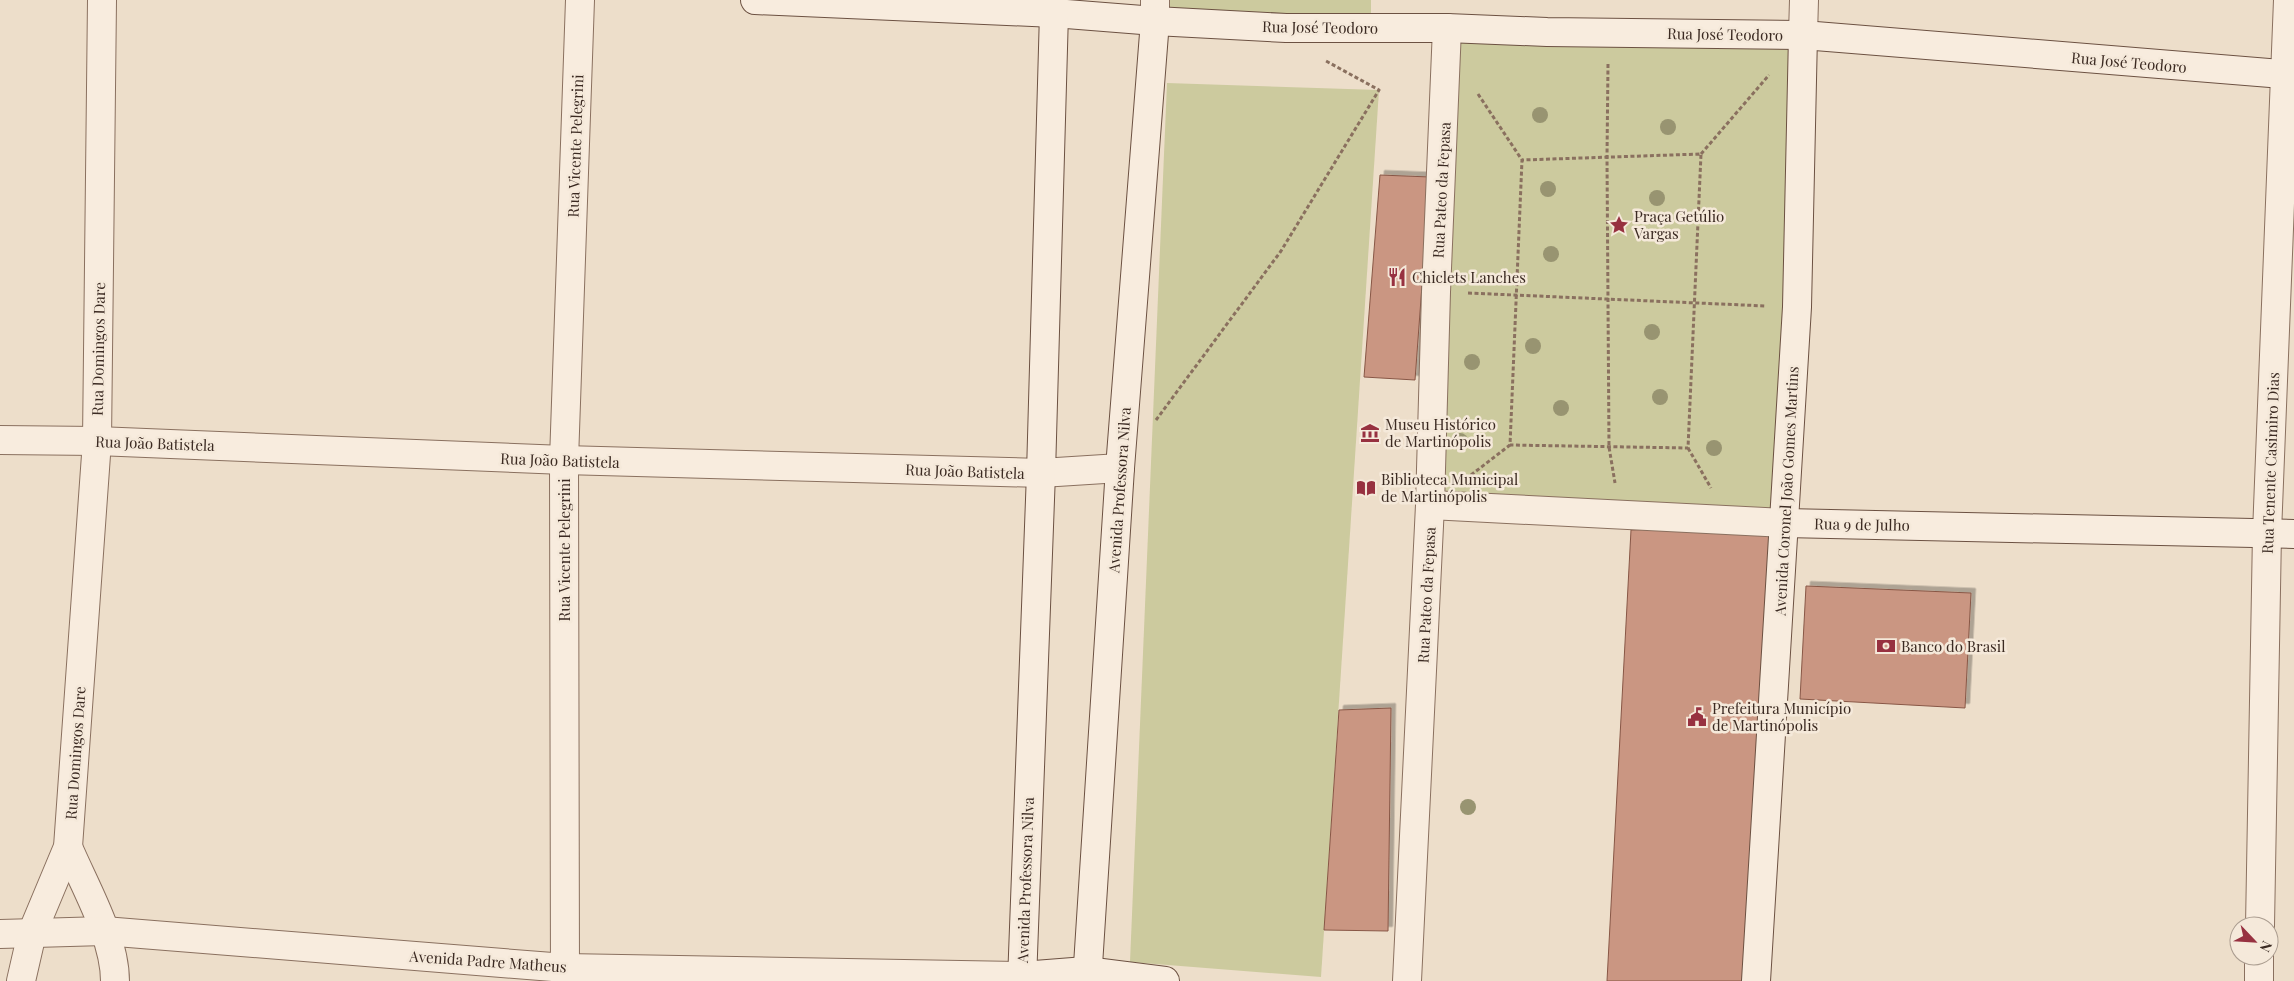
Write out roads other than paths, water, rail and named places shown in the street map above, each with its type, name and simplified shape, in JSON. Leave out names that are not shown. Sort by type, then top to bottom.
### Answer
[{"type":"street","name":"Rua Domingos Dare","points":[[32,933],[68,848],[97,441],[102,0]]},
{"type":"street","name":"Rua Vicente Pelegrini","points":[[565,974],[564,460],[580,0]]},
{"type":"street","name":"Rua José Teodoro","points":[[755,0],[1155,11],[1286,28],[1448,39],[1609,33],[1803,35],[2290,75]]},
{"type":"street","name":"Avenida Coronel João Gomes Martins","points":[[1756,981],[1797,307],[1804,0]]},
{"type":"street","name":"Rua Tenente Casimiro Dias","points":[[2260,916],[2267,533],[2290,75],[2288,0]]},
{"type":"street","name":"Avenida Professora Nilva","points":[[1022,978],[1041,473],[1054,7]]},
{"type":"street","name":"Avenida Professora Nilva","points":[[1086,976],[1120,468],[1155,11]]},
{"type":"street","name":"Rua Pateo da Fepasa","points":[[1407,981],[1430,505],[1436,292],[1448,39]]},
{"type":"street","name":"Rua João Batistela","points":[[0,440],[97,441],[564,460],[1041,473],[1120,468]]},
{"type":"street","name":"Rua 9 de Julho","points":[[1430,505],[1785,522],[2294,534]]},
{"type":"street","name":"Rua Domingos Dare","points":[[68,848],[104,931]]},
{"type":"street","name":"Avenida Padre Matheus","points":[[0,934],[104,931],[565,974],[1022,978],[1086,976],[1165,981]]},
{"type":"street","points":[[104,931],[114,964],[116,981]]},
{"type":"street","points":[[21,981],[32,933]]},
{"type":"street","points":[[2259,981],[2260,966]]},
{"type":"place","name":"Praça Getúlio Vargas","points":[[1619,225]]},
{"type":"place","name":"Chiclets Lanches","points":[[1397,277]]},
{"type":"place","name":"Museu Histórico de Martinópolis","points":[[1370,433]]},
{"type":"place","name":"Biblioteca Municipal de Martinópolis","points":[[1366,488]]},
{"type":"place","name":"Banco do Brasil","points":[[1886,646]]},
{"type":"place","name":"Prefeitura Município de Martinópolis","points":[[1697,717]]}]
